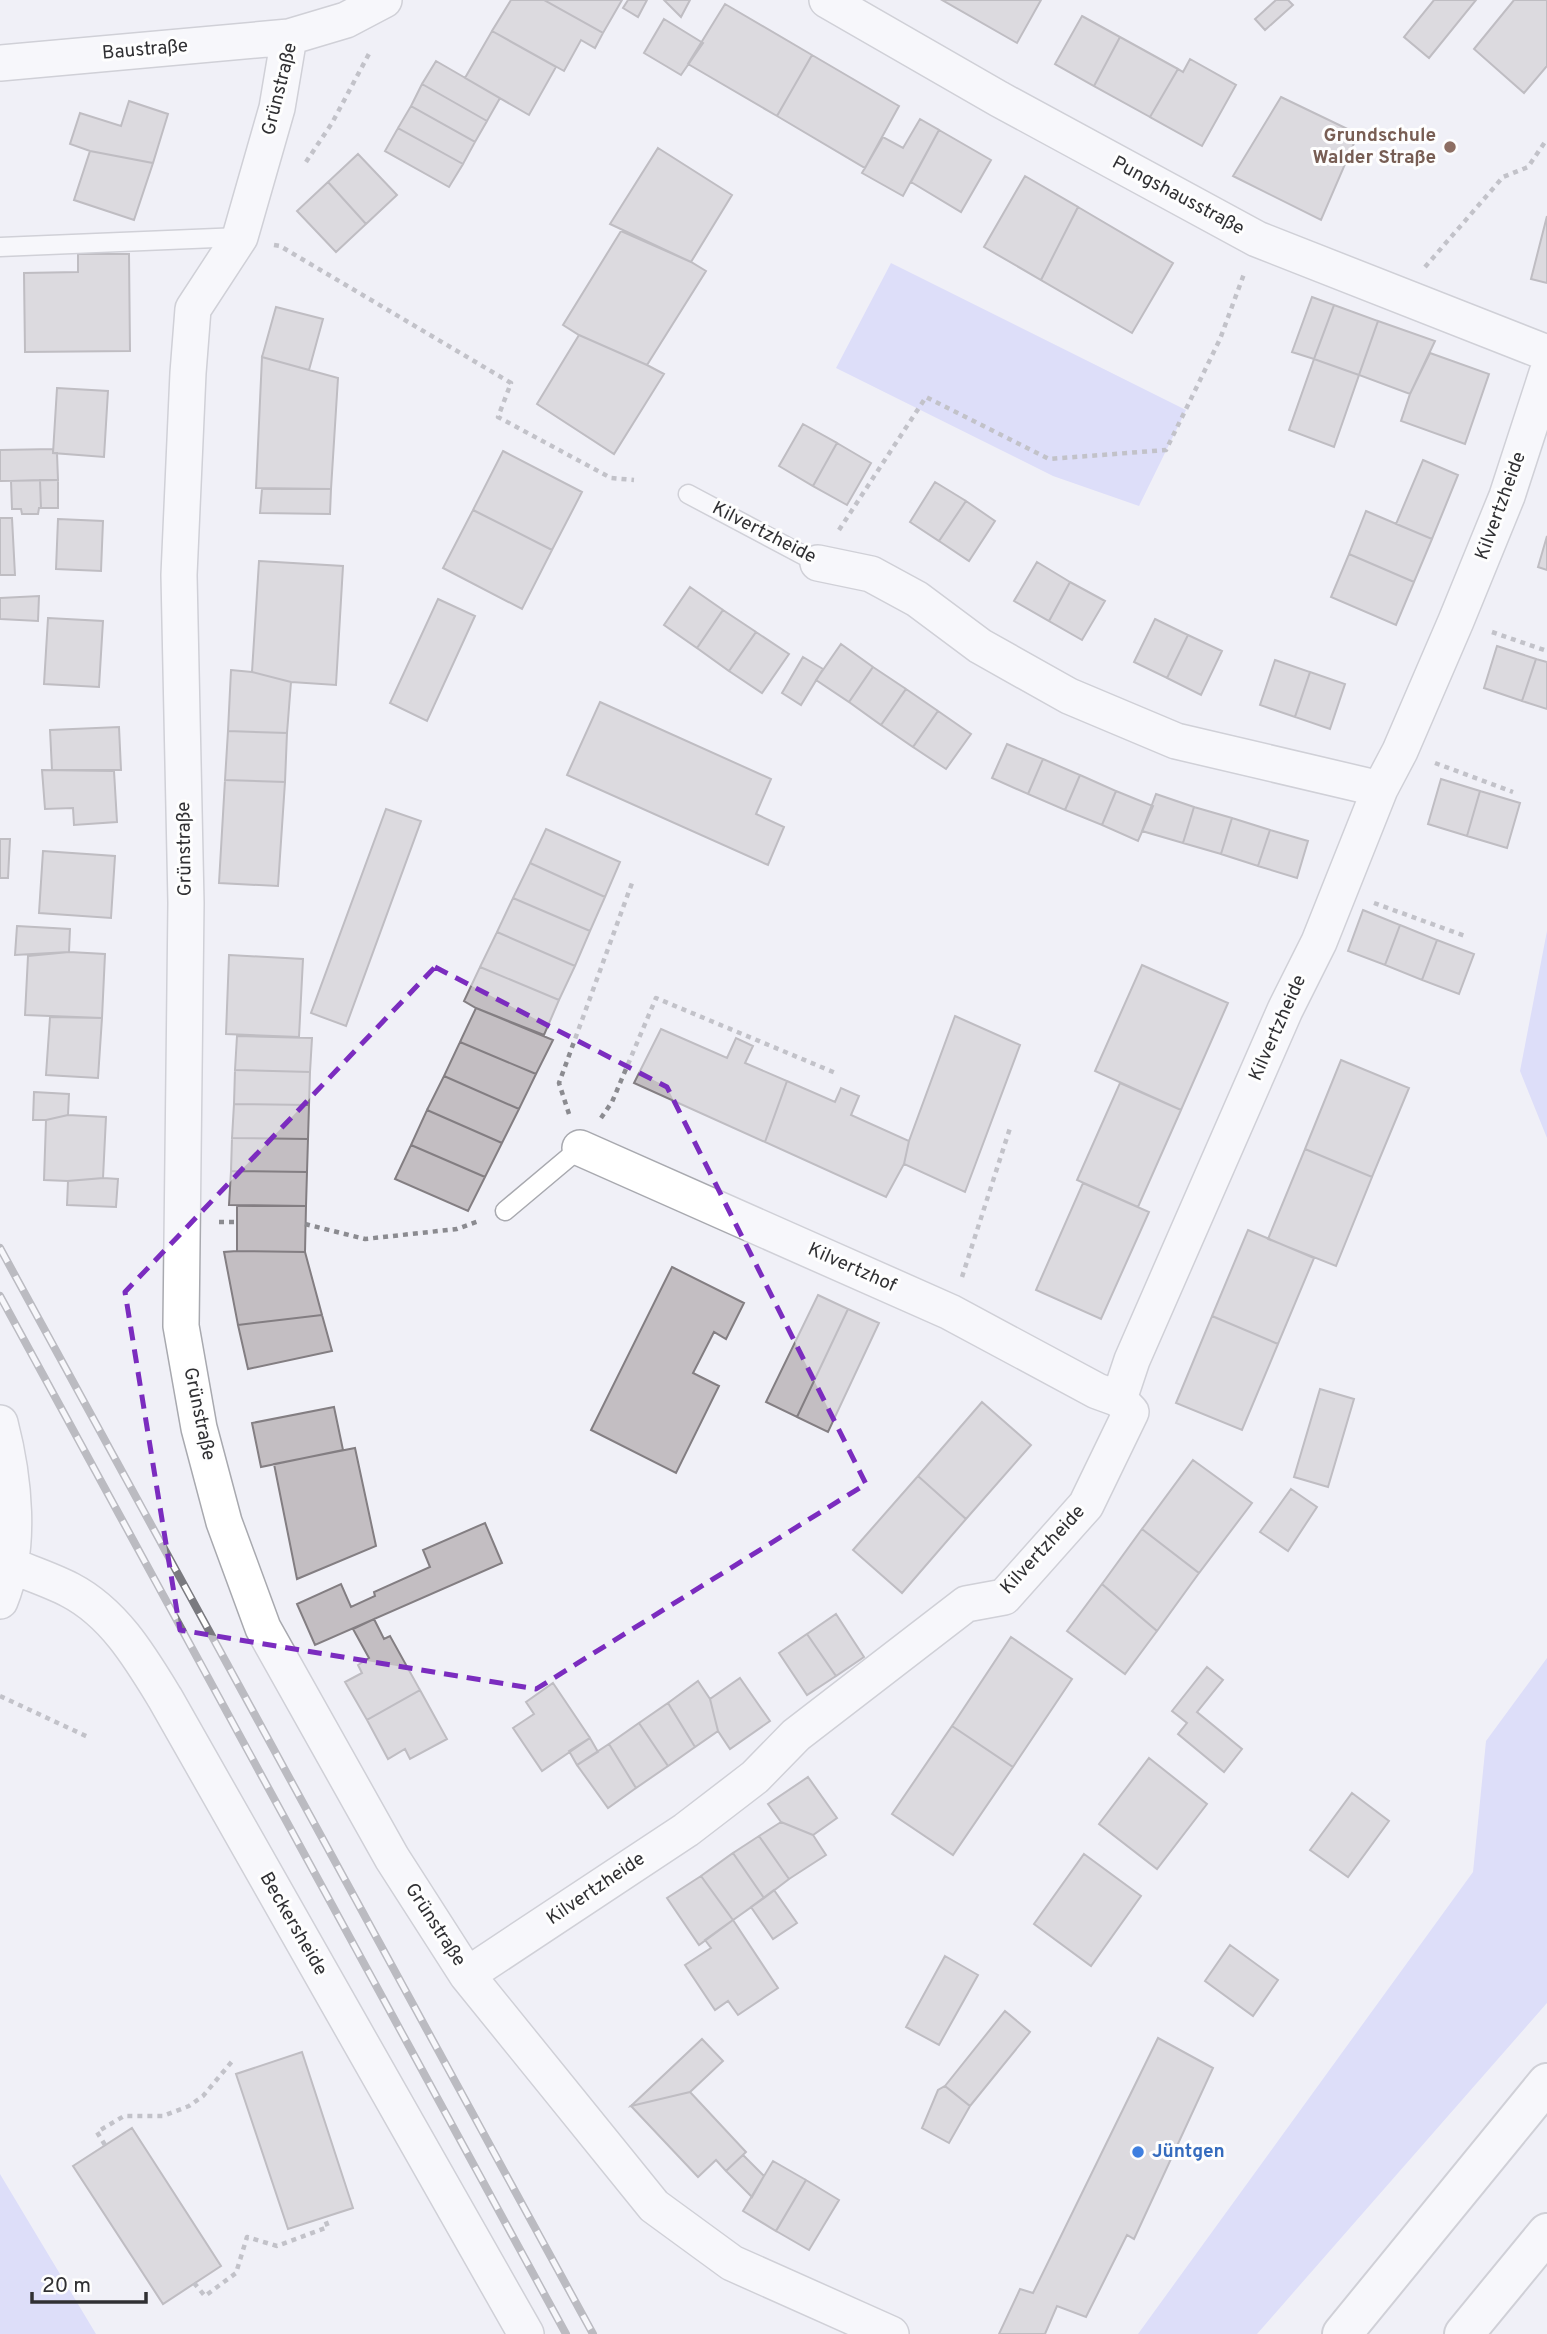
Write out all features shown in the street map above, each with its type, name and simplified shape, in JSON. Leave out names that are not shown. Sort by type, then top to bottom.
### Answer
[{"type":"highway","points":[[1342,2334],[1547,2083]]},
{"type":"highway","points":[[1464,2334],[1547,2234]]},
{"type":"street","name":"Grünstraße","points":[[384,0],[346,20],[289,37],[255,240],[192,309],[179,575],[186,903],[181,1326],[199,1428],[224,1522],[263,1628],[392,1858],[467,1975],[654,2206],[732,2263],[891,2334]]},
{"type":"street","name":"Pungshausstraße","points":[[827,0],[999,99],[1257,239],[1547,353]]},
{"type":"street","name":"Baustraße","points":[[0,63],[289,37]]},
{"type":"street","name":"Kilvertzheide","points":[[467,1975],[686,1830],[755,1777],[796,1735],[966,1604],[1004,1597],[1086,1505],[1131,1412],[1119,1398],[1132,1360],[1285,1010],[1319,942],[1380,789],[1400,751],[1446,645],[1507,496],[1547,373]]},
{"type":"street","name":"Kilvertzheide","points":[[818,563],[870,574],[917,599],[979,646],[1069,696],[1176,741],[1380,789]]},
{"type":"street","name":"Kilvertzhof","points":[[580,1148],[950,1312],[1097,1391],[1119,1398]]},
{"type":"street","points":[[0,1423],[6,1447],[13,1516],[10,1566],[0,1601]]},
{"type":"street","name":"Beckersheide","points":[[10,1566],[71,1590],[106,1616],[133,1647],[184,1731],[526,2334]]},
{"type":"lane","points":[[0,247],[255,240]]},
{"type":"lane","name":"Kilvertzheide","points":[[688,494],[818,563]]},
{"type":"lane","points":[[505,1211],[580,1148]]},
{"type":"path","points":[[306,162],[332,123],[371,50]]},
{"type":"path","points":[[1428,264],[1503,177],[1528,166],[1547,139]]},
{"type":"path","points":[[255,240],[281,246],[511,383],[498,417],[611,478],[634,480]]},
{"type":"path","points":[[818,563],[926,397],[1049,459],[1166,450],[1220,339],[1247,267]]},
{"type":"path","points":[[1491,632],[1547,651]]},
{"type":"path","points":[[1424,760],[1513,792]]},
{"type":"path","points":[[580,1148],[559,1083],[632,883]]},
{"type":"path","points":[[1364,899],[1465,936]]},
{"type":"path","points":[[580,1148],[612,1102],[656,998],[838,1074]]},
{"type":"path","points":[[950,1312],[1010,1128]]},
{"type":"path","points":[[305,1224],[365,1239],[457,1229],[505,1211]]},
{"type":"path","points":[[209,1222],[237,1222]]},
{"type":"path","points":[[0,1696],[88,1737]]},
{"type":"path","points":[[105,2145],[97,2132],[124,2116],[163,2116],[189,2106],[203,2096],[234,2059]]},
{"type":"path","points":[[194,2283],[205,2296],[236,2273],[247,2237],[277,2246],[328,2227],[324,2217]]},
{"type":"highlighted area","points":[[435,967],[667,1087],[866,1484],[536,1689],[180,1630],[125,1292]]},
{"type":"shaded area","points":[[891,263],[1186,410],[1139,506],[1053,476],[836,368]]},
{"type":"shaded area","points":[[1547,931],[1547,1138],[1520,1071]]},
{"type":"shaded area","points":[[1547,1658],[1547,2003],[1257,2334],[1138,2334],[1473,1872],[1486,1741]]},
{"type":"shaded area","points":[[0,2174],[96,2334],[0,2334]]},
{"type":"building","points":[[511,0],[544,0],[603,33],[595,48],[581,40],[564,71],[492,31]]},
{"type":"building","points":[[544,0],[622,0],[603,33]]},
{"type":"building","points":[[628,0],[647,0],[638,17],[623,8]]},
{"type":"building","points":[[664,0],[690,0],[681,17]]},
{"type":"building","points":[[942,0],[1041,0],[1017,43]]},
{"type":"building","points":[[1276,0],[1288,0],[1293,5],[1265,30],[1255,19]]},
{"type":"building","points":[[1434,0],[1476,0],[1429,58],[1404,37]]},
{"type":"building","points":[[1514,0],[1547,0],[1547,66],[1524,93],[1474,49]]},
{"type":"building","points":[[725,4],[812,55],[777,116],[688,64]]},
{"type":"building","points":[[1082,16],[1120,37],[1094,86],[1055,64]]},
{"type":"building","points":[[664,19],[703,43],[681,75],[644,53]]},
{"type":"building","points":[[492,31],[556,67],[529,115],[465,78]]},
{"type":"building","points":[[1120,37],[1178,69],[1150,117],[1094,86]]},
{"type":"building","points":[[812,55],[899,106],[865,168],[777,116]]},
{"type":"building","points":[[1190,59],[1236,85],[1202,146],[1150,117],[1178,69],[1183,72]]},
{"type":"building","points":[[436,61],[500,98],[487,121],[422,84]]},
{"type":"building","points":[[422,84],[487,121],[475,142],[411,106]]},
{"type":"building","points":[[1281,97],[1358,134],[1321,220],[1233,176]]},
{"type":"building","points":[[129,101],[168,114],[153,163],[90,151],[70,144],[80,113],[121,126]]},
{"type":"building","points":[[411,106],[475,142],[463,164],[398,128]]},
{"type":"building","points":[[920,119],[939,130],[903,196],[862,173],[883,137],[903,148]]},
{"type":"building","points":[[398,128],[463,164],[449,187],[385,151]]},
{"type":"building","points":[[939,130],[991,160],[961,212],[911,182]]},
{"type":"building","points":[[658,148],[732,195],[691,262],[610,224]]},
{"type":"building","points":[[90,151],[153,163],[134,220],[74,200]]},
{"type":"building","points":[[358,154],[397,195],[366,224],[328,182]]},
{"type":"building","points":[[1025,176],[1078,207],[1041,280],[984,247]]},
{"type":"building","points":[[328,182],[366,224],[336,252],[297,211]]},
{"type":"building","points":[[1078,207],[1173,263],[1132,333],[1041,280]]},
{"type":"building","points":[[1547,216],[1547,283],[1531,279]]},
{"type":"building","points":[[621,231],[706,271],[647,365],[579,335],[563,325]]},
{"type":"building","points":[[78,254],[129,254],[130,351],[25,352],[24,273],[78,272]]},
{"type":"building","points":[[1312,297],[1334,305],[1314,359],[1292,352]]},
{"type":"building","points":[[1334,305],[1378,321],[1359,375],[1314,359]]},
{"type":"building","points":[[276,307],[323,319],[309,370],[262,357]]},
{"type":"building","points":[[1378,321],[1435,341],[1410,394],[1359,375]]},
{"type":"building","points":[[579,335],[664,374],[614,454],[537,404]]},
{"type":"building","points":[[1430,353],[1489,374],[1465,444],[1401,421],[1410,394]]},
{"type":"building","points":[[262,357],[338,378],[331,489],[256,488]]},
{"type":"building","points":[[1314,359],[1359,375],[1334,447],[1289,430]]},
{"type":"building","points":[[57,388],[108,391],[104,457],[53,453]]},
{"type":"building","points":[[803,424],[837,443],[813,486],[779,466]]},
{"type":"building","points":[[837,443],[871,463],[847,505],[813,486]]},
{"type":"building","points":[[53,449],[53,453],[57,453],[58,480],[0,481],[0,450]]},
{"type":"building","points":[[503,451],[582,492],[552,550],[473,510]]},
{"type":"building","points":[[1423,460],[1458,475],[1432,539],[1396,524]]},
{"type":"building","points":[[40,480],[58,480],[58,508],[41,508]]},
{"type":"building","points":[[40,480],[41,508],[38,514],[22,514],[21,509],[12,509],[11,481]]},
{"type":"building","points":[[935,482],[966,501],[939,541],[910,522]]},
{"type":"building","points":[[262,489],[331,489],[330,514],[260,513]]},
{"type":"building","points":[[966,501],[995,521],[969,561],[939,541]]},
{"type":"building","points":[[473,510],[552,550],[522,609],[443,568]]},
{"type":"building","points":[[1366,511],[1432,539],[1414,582],[1349,554]]},
{"type":"building","points":[[0,518],[12,518],[15,575],[0,575]]},
{"type":"building","points":[[58,519],[103,521],[101,571],[56,569]]},
{"type":"building","points":[[1547,536],[1547,570],[1538,567]]},
{"type":"building","points":[[1349,554],[1414,582],[1396,625],[1331,597]]},
{"type":"building","points":[[259,561],[343,566],[336,685],[291,682],[252,672]]},
{"type":"building","points":[[1037,562],[1070,582],[1049,621],[1014,601]]},
{"type":"building","points":[[1070,582],[1105,601],[1082,640],[1049,621]]},
{"type":"building","points":[[690,587],[723,610],[697,648],[664,625]]},
{"type":"building","points":[[39,596],[38,621],[0,619],[0,598]]},
{"type":"building","points":[[438,599],[475,616],[427,721],[390,703]]},
{"type":"building","points":[[723,610],[756,632],[729,671],[697,648]]},
{"type":"building","points":[[48,618],[103,621],[99,687],[44,684]]},
{"type":"building","points":[[1155,619],[1188,635],[1167,678],[1134,662]]},
{"type":"building","points":[[756,632],[789,654],[762,693],[729,671]]},
{"type":"building","points":[[1188,635],[1222,651],[1201,695],[1167,678]]},
{"type":"building","points":[[841,644],[873,667],[849,702],[816,680]]},
{"type":"building","points":[[1497,646],[1536,659],[1522,701],[1484,688]]},
{"type":"building","points":[[803,657],[823,669],[801,705],[782,693]]},
{"type":"building","points":[[1536,659],[1547,662],[1547,709],[1522,701]]},
{"type":"building","points":[[1275,660],[1310,672],[1295,717],[1260,705]]},
{"type":"building","points":[[873,667],[906,689],[881,725],[849,702]]},
{"type":"building","points":[[231,670],[252,672],[291,682],[287,733],[228,731]]},
{"type":"building","points":[[1310,672],[1345,684],[1330,729],[1295,717]]},
{"type":"building","points":[[906,689],[938,711],[913,747],[881,725]]},
{"type":"building","points":[[600,702],[771,779],[756,814],[784,827],[768,865],[567,775]]},
{"type":"building","points":[[938,711],[971,734],[946,769],[913,747]]},
{"type":"building","points":[[119,727],[121,770],[52,770],[50,730]]},
{"type":"building","points":[[228,731],[287,733],[285,782],[225,780]]},
{"type":"building","points":[[1007,744],[1043,759],[1028,794],[992,778]]},
{"type":"building","points":[[1043,759],[1080,775],[1065,810],[1028,794]]},
{"type":"building","points":[[42,770],[114,771],[117,822],[74,825],[73,808],[45,809]]},
{"type":"building","points":[[1080,775],[1116,791],[1102,825],[1065,810]]},
{"type":"building","points":[[1441,779],[1480,791],[1467,836],[1428,824]]},
{"type":"building","points":[[225,780],[285,782],[278,886],[219,883]]},
{"type":"building","points":[[1116,791],[1153,806],[1138,841],[1102,825]]},
{"type":"building","points":[[1480,791],[1520,803],[1507,848],[1467,836]]},
{"type":"building","points":[[1156,794],[1194,807],[1183,843],[1142,831]]},
{"type":"building","points":[[1194,807],[1232,818],[1221,854],[1183,843]]},
{"type":"building","points":[[386,809],[421,821],[346,1026],[311,1013]]},
{"type":"building","points":[[1232,818],[1270,830],[1258,866],[1221,854]]},
{"type":"building","points":[[546,829],[620,862],[605,897],[530,863]]},
{"type":"building","points":[[1270,830],[1308,841],[1297,878],[1258,866]]},
{"type":"building","points":[[0,839],[10,839],[8,878],[0,878]]},
{"type":"building","points":[[43,851],[115,856],[111,918],[39,913]]},
{"type":"building","points":[[530,863],[605,897],[590,931],[513,898]]},
{"type":"building","points":[[513,898],[590,931],[575,966],[497,932]]},
{"type":"building","points":[[1363,910],[1400,925],[1385,965],[1348,951]]},
{"type":"building","points":[[1400,925],[1437,940],[1422,980],[1385,965]]},
{"type":"building","points":[[17,926],[70,929],[69,952],[15,955]]},
{"type":"building","points":[[497,932],[575,966],[559,1000],[480,967]]},
{"type":"building","points":[[1437,940],[1474,954],[1459,994],[1422,980]]},
{"type":"building","points":[[69,952],[105,954],[102,1018],[25,1015],[28,956]]},
{"type":"building","points":[[229,955],[303,959],[299,1037],[226,1034]]},
{"type":"building","points":[[1142,965],[1228,1003],[1181,1110],[1095,1071]]},
{"type":"building","points":[[480,967],[559,1000],[544,1035],[464,1001]]},
{"type":"building","points":[[476,1008],[553,1040],[536,1074],[460,1042]]},
{"type":"building","points":[[955,1016],[1020,1045],[965,1192],[904,1164],[909,1141]]},
{"type":"building","points":[[50,1017],[102,1018],[98,1078],[46,1075]]},
{"type":"building","points":[[661,1029],[727,1058],[736,1038],[753,1046],[745,1063],[787,1081],[765,1142],[634,1083]]},
{"type":"building","points":[[237,1036],[312,1038],[310,1072],[235,1070]]},
{"type":"building","points":[[460,1042],[536,1074],[519,1109],[444,1076]]},
{"type":"building","points":[[1341,1060],[1409,1088],[1372,1177],[1305,1149]]},
{"type":"building","points":[[235,1070],[310,1072],[309,1105],[234,1104]]},
{"type":"building","points":[[444,1076],[519,1109],[502,1143],[427,1110]]},
{"type":"building","points":[[787,1081],[835,1102],[841,1088],[859,1096],[851,1115],[909,1141],[904,1164],[886,1197],[765,1142]]},
{"type":"building","points":[[1120,1083],[1181,1110],[1138,1207],[1077,1180]]},
{"type":"building","points":[[34,1092],[69,1094],[68,1115],[33,1120]]},
{"type":"building","points":[[234,1104],[309,1105],[308,1139],[232,1138]]},
{"type":"building","points":[[427,1110],[502,1143],[485,1177],[411,1145]]},
{"type":"building","points":[[68,1115],[106,1117],[103,1178],[44,1180],[46,1120]]},
{"type":"building","points":[[232,1138],[308,1139],[307,1172],[231,1171]]},
{"type":"building","points":[[411,1145],[485,1177],[468,1211],[395,1179]]},
{"type":"building","points":[[1305,1149],[1372,1177],[1336,1266],[1268,1239]]},
{"type":"building","points":[[231,1171],[307,1172],[306,1206],[229,1205]]},
{"type":"building","points":[[118,1179],[116,1207],[67,1205],[68,1181]]},
{"type":"building","points":[[1083,1183],[1149,1212],[1101,1319],[1036,1290]]},
{"type":"building","points":[[237,1206],[306,1206],[305,1252],[237,1251]]},
{"type":"building","points":[[1248,1230],[1314,1258],[1278,1344],[1212,1316]]},
{"type":"building","points":[[224,1252],[305,1252],[322,1315],[238,1325]]},
{"type":"building","points":[[672,1267],[744,1303],[726,1339],[714,1332],[693,1373],[719,1386],[676,1473],[591,1430]]},
{"type":"building","points":[[818,1295],[848,1309],[797,1417],[766,1402]]},
{"type":"building","points":[[848,1309],[879,1323],[828,1432],[797,1417]]},
{"type":"building","points":[[322,1315],[332,1351],[248,1369],[238,1325]]},
{"type":"building","points":[[1212,1316],[1278,1344],[1242,1430],[1176,1403]]},
{"type":"building","points":[[1320,1389],[1354,1399],[1328,1487],[1294,1477]]},
{"type":"building","points":[[982,1402],[1031,1445],[966,1519],[918,1476]]},
{"type":"building","points":[[334,1407],[343,1450],[261,1467],[252,1423]]},
{"type":"building","points":[[355,1448],[376,1546],[297,1579],[274,1464]]},
{"type":"building","points":[[1193,1460],[1252,1503],[1199,1573],[1142,1529]]},
{"type":"building","points":[[918,1476],[966,1519],[902,1593],[853,1550]]},
{"type":"building","points":[[1291,1489],[1317,1507],[1288,1551],[1260,1532]]},
{"type":"building","points":[[485,1523],[502,1563],[315,1645],[297,1604],[341,1584],[351,1607],[375,1596],[374,1592],[430,1567],[423,1550]]},
{"type":"building","points":[[1142,1529],[1199,1573],[1157,1631],[1102,1584]]},
{"type":"building","points":[[1102,1584],[1157,1631],[1125,1674],[1067,1631]]},
{"type":"building","points":[[836,1614],[864,1657],[836,1676],[807,1634]]},
{"type":"building","points":[[374,1619],[384,1639],[390,1636],[420,1690],[367,1720],[345,1682],[362,1673],[358,1665],[369,1658],[353,1629]]},
{"type":"building","points":[[807,1634],[836,1676],[807,1695],[779,1653]]},
{"type":"building","points":[[1011,1637],[1072,1679],[1013,1767],[952,1726]]},
{"type":"building","points":[[1207,1667],[1223,1680],[1197,1712],[1242,1749],[1224,1772],[1178,1734],[1187,1723],[1172,1711]]},
{"type":"building","points":[[740,1678],[770,1721],[730,1749],[718,1731],[710,1699]]},
{"type":"building","points":[[698,1681],[710,1699],[718,1731],[695,1747],[668,1703]]},
{"type":"building","points":[[553,1683],[590,1738],[542,1771],[513,1728],[534,1714],[526,1702]]},
{"type":"building","points":[[420,1690],[447,1739],[410,1759],[405,1749],[388,1759],[367,1720]]},
{"type":"building","points":[[668,1703],[695,1747],[668,1766],[639,1723]]},
{"type":"building","points":[[639,1723],[668,1766],[636,1788],[609,1744]]},
{"type":"building","points":[[952,1726],[1013,1767],[953,1855],[892,1814]]},
{"type":"building","points":[[590,1738],[598,1752],[577,1765],[569,1751]]},
{"type":"building","points":[[609,1744],[636,1788],[608,1808],[577,1765]]},
{"type":"building","points":[[1149,1758],[1207,1804],[1157,1869],[1099,1824]]},
{"type":"building","points":[[808,1777],[837,1818],[813,1835],[781,1822],[768,1804]]},
{"type":"building","points":[[1352,1793],[1389,1821],[1348,1877],[1310,1850]]},
{"type":"building","points":[[781,1822],[813,1835],[826,1855],[789,1879],[759,1836]]},
{"type":"building","points":[[759,1836],[789,1879],[764,1898],[733,1853]]},
{"type":"building","points":[[733,1853],[764,1898],[733,1920],[701,1876]]},
{"type":"building","points":[[1084,1854],[1141,1896],[1091,1966],[1034,1924]]},
{"type":"building","points":[[701,1876],[733,1920],[699,1945],[667,1898]]},
{"type":"building","points":[[774,1890],[797,1923],[773,1939],[751,1907]]},
{"type":"building","points":[[733,1920],[778,1988],[738,2015],[728,2001],[715,2010],[685,1965],[711,1948],[705,1940]]},
{"type":"building","points":[[1230,1945],[1278,1980],[1253,2016],[1205,1981]]},
{"type":"building","points":[[945,1956],[978,1975],[939,2045],[906,2027]]},
{"type":"building","points":[[1005,2011],[1030,2032],[970,2106],[945,2086]]},
{"type":"building","name":"Jüntgen","points":[[1158,2038],[1213,2068],[1134,2239],[1127,2235],[1086,2317],[1057,2306],[1045,2334],[999,2334],[1020,2289],[1033,2293]]},
{"type":"building","points":[[702,2039],[723,2061],[690,2092],[631,2106]]},
{"type":"building","points":[[302,2052],[353,2208],[288,2229],[236,2074]]},
{"type":"building","points":[[945,2086],[970,2106],[949,2143],[922,2128],[938,2090]]},
{"type":"building","points":[[690,2092],[746,2152],[726,2171],[716,2160],[698,2177],[631,2106]]},
{"type":"building","points":[[132,2128],[221,2266],[163,2304],[73,2166]]},
{"type":"building","points":[[743,2155],[764,2176],[752,2197],[726,2171]]},
{"type":"building","points":[[773,2161],[806,2180],[776,2231],[743,2211]]},
{"type":"building","points":[[806,2180],[839,2200],[809,2250],[776,2231]]},
{"type":"railway","points":[[0,1248],[593,2334]]},
{"type":"railway","points":[[0,1296],[566,2334]]},
{"type":"place","name":"Grundschule Walder Straße","points":[[1450,147]]},
{"type":"place","name":"Jüntgen","points":[[1138,2152]]}]
